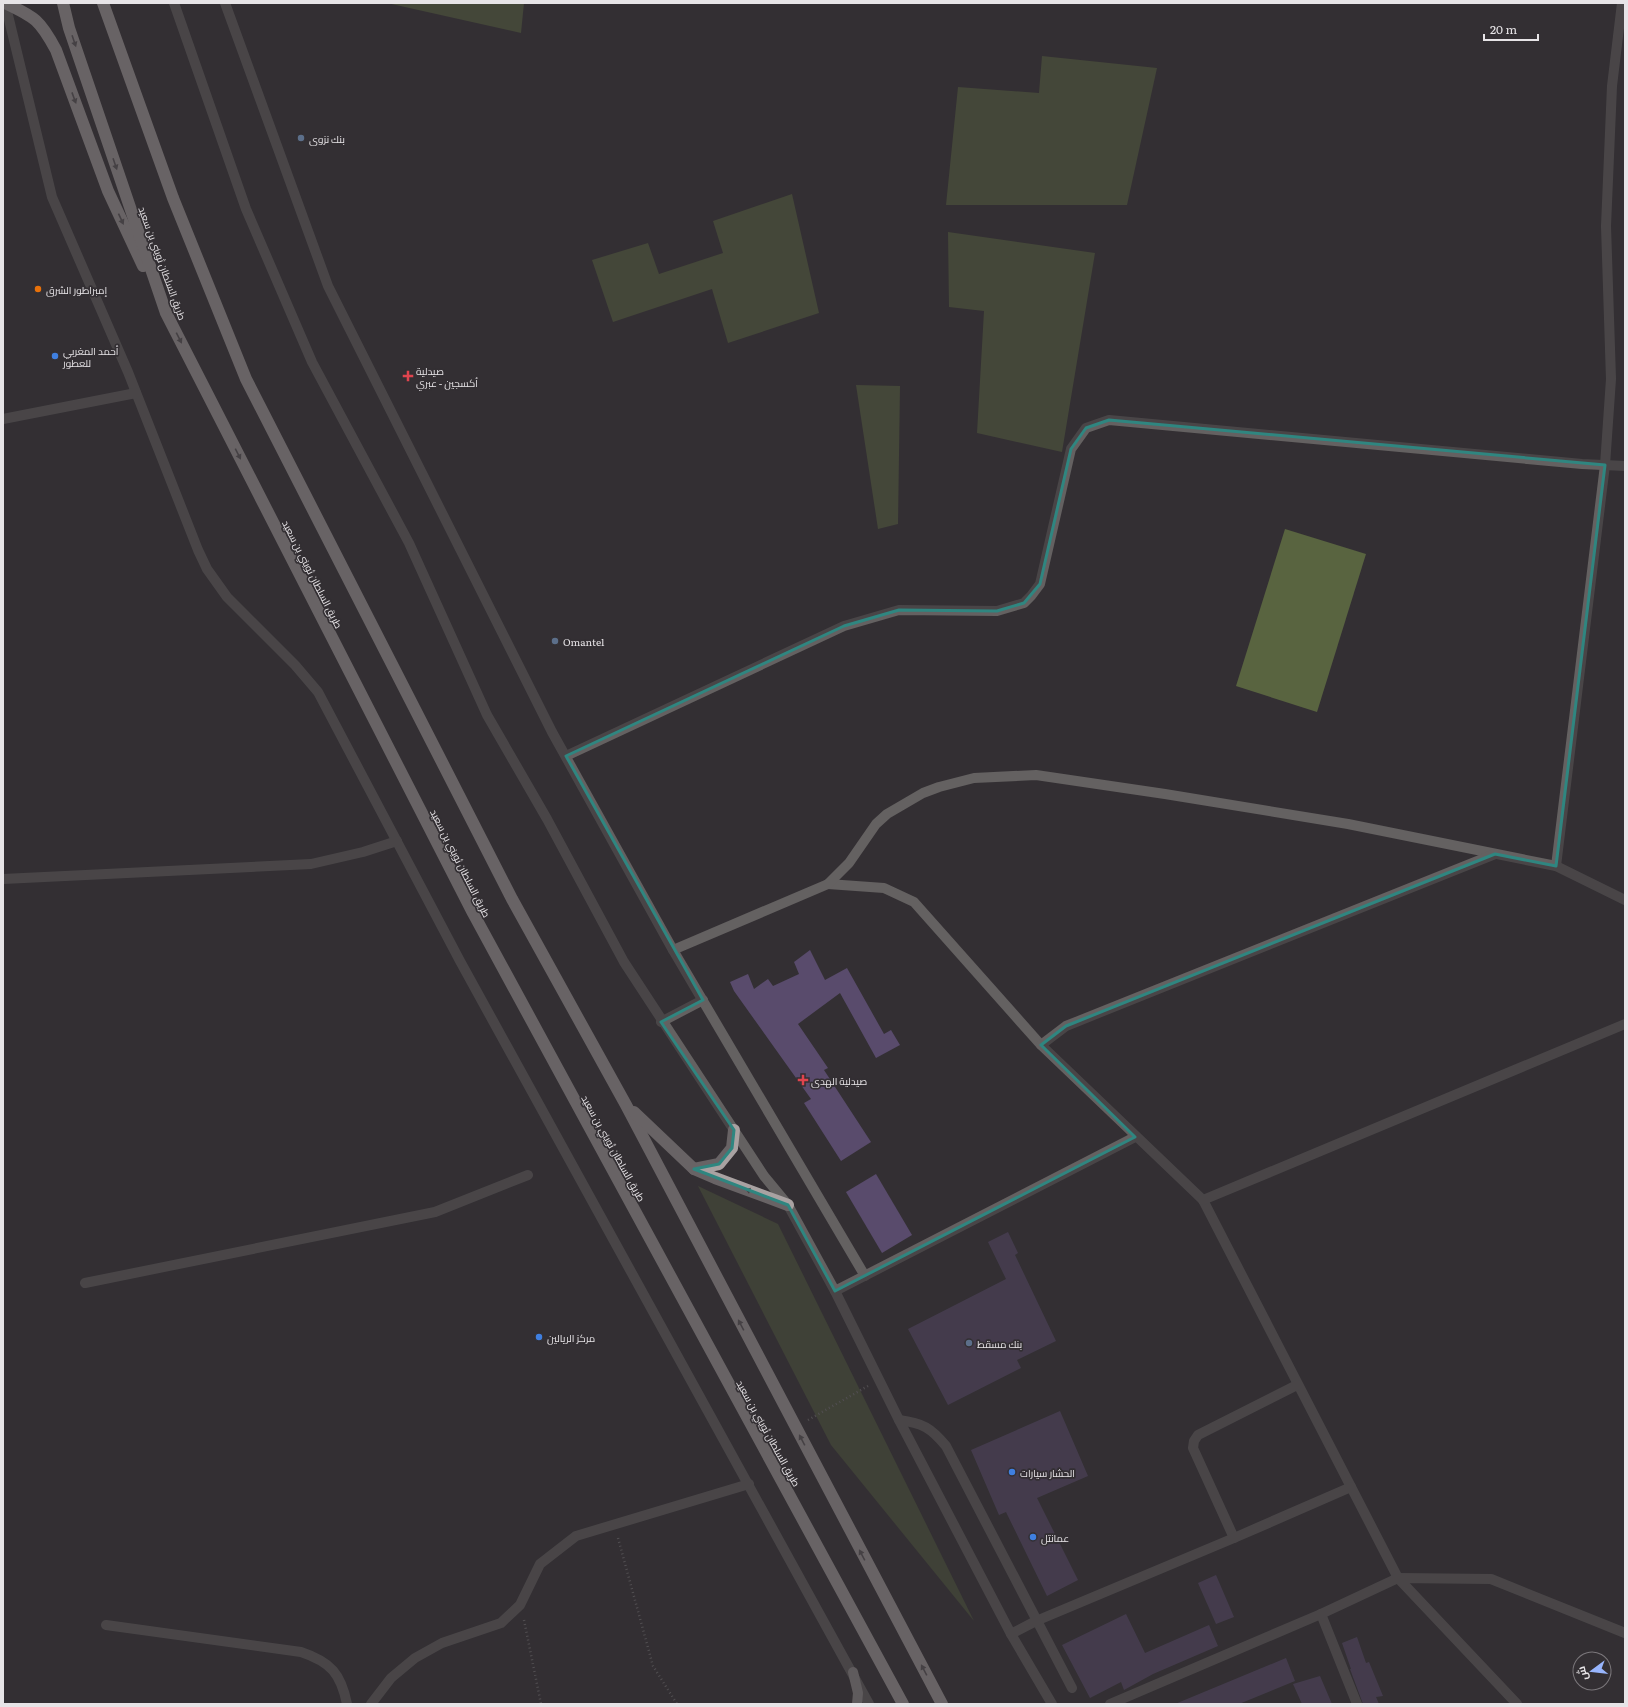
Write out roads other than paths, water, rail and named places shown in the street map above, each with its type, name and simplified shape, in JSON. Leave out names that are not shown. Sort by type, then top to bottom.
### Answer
[{"type":"highway","points":[[5,3],[29,15],[44,28],[53,45],[108,191],[166,312]]},
{"type":"highway","name":"طريق السلطان ثويني بن سعيد","points":[[63,3],[69,28],[166,312],[473,913],[903,1704]]},
{"type":"highway","points":[[103,3],[173,198],[246,379],[512,899],[626,1105],[942,1704]]},
{"type":"highway","points":[[626,1105],[694,1169],[788,1204]]},
{"type":"highway","points":[[694,1169],[720,1164],[732,1148],[734,1130]]},
{"type":"main road","points":[[853,1672],[858,1694],[857,1704]]},
{"type":"street","points":[[5,3],[52,197],[136,393],[207,569],[227,597],[294,665],[318,692],[460,961],[750,1484],[870,1704]]},
{"type":"street","points":[[174,3],[246,208],[312,362],[409,543],[488,715],[547,819],[624,962],[661,1022],[764,1176],[788,1204],[835,1291],[899,1420],[1011,1634],[1052,1704]]},
{"type":"street","points":[[225,3],[328,286],[548,725],[673,950],[866,1276]]},
{"type":"street","points":[[1556,866],[1605,465],[1611,379],[1606,226],[1612,86],[1622,3]]},
{"type":"street","points":[[3,419],[136,393]]},
{"type":"street","points":[[566,756],[844,626],[899,610],[998,611],[1024,603],[1040,584],[1071,449],[1086,428],[1109,420],[1574,464],[1625,466]]},
{"type":"street","points":[[673,950],[828,884],[849,863],[876,824],[887,814],[923,793],[939,787],[982,777],[1036,775],[1165,794],[1348,824],[1556,866],[1625,900]]},
{"type":"street","points":[[3,879],[311,864],[363,852],[397,841]]},
{"type":"street","points":[[1041,1045],[1066,1026],[1495,854]]},
{"type":"street","points":[[828,884],[884,888],[914,902],[1041,1045],[1135,1137],[1203,1200],[1297,1385],[1398,1578],[1517,1704]]},
{"type":"street","points":[[661,1022],[703,1000]]},
{"type":"street","points":[[1203,1200],[1625,1024]]},
{"type":"street","points":[[835,1291],[1135,1137]]},
{"type":"street","points":[[85,1283],[435,1212],[528,1175]]},
{"type":"street","points":[[1234,1538],[1193,1448],[1194,1441],[1198,1435],[1297,1385]]},
{"type":"street","points":[[899,1420],[918,1422],[934,1431],[946,1446],[1072,1688]]},
{"type":"street","points":[[371,1704],[390,1678],[415,1658],[442,1643],[501,1622],[520,1606],[540,1564],[576,1536],[750,1484]]},
{"type":"street","points":[[1011,1634],[1036,1621],[1351,1487]]},
{"type":"street","points":[[1110,1704],[1321,1614],[1398,1578],[1491,1580],[1625,1633]]},
{"type":"street","points":[[1321,1614],[1357,1704]]},
{"type":"street","points":[[106,1625],[301,1652],[318,1658],[332,1669],[342,1684],[347,1704]]},
{"type":"place","name":"بنك نزوى","points":[[301,138]]},
{"type":"place","name":"إمبراطور الشرق","points":[[38,289]]},
{"type":"place","name":"أحمد المغربي للعطور","points":[[55,356]]},
{"type":"place","name":"صيدلية أكسجين - عبري","points":[[408,376]]},
{"type":"place","name":"Omantel","points":[[555,641]]},
{"type":"place","name":"صيدلية الهدى","points":[[803,1080]]},
{"type":"place","name":"مركز الريالين","points":[[539,1337]]},
{"type":"place","name":"بنك مسقط","points":[[969,1343]]},
{"type":"place","name":"الحشار سيارات","points":[[1012,1472]]},
{"type":"place","name":"عمانتل","points":[[1033,1537]]}]
